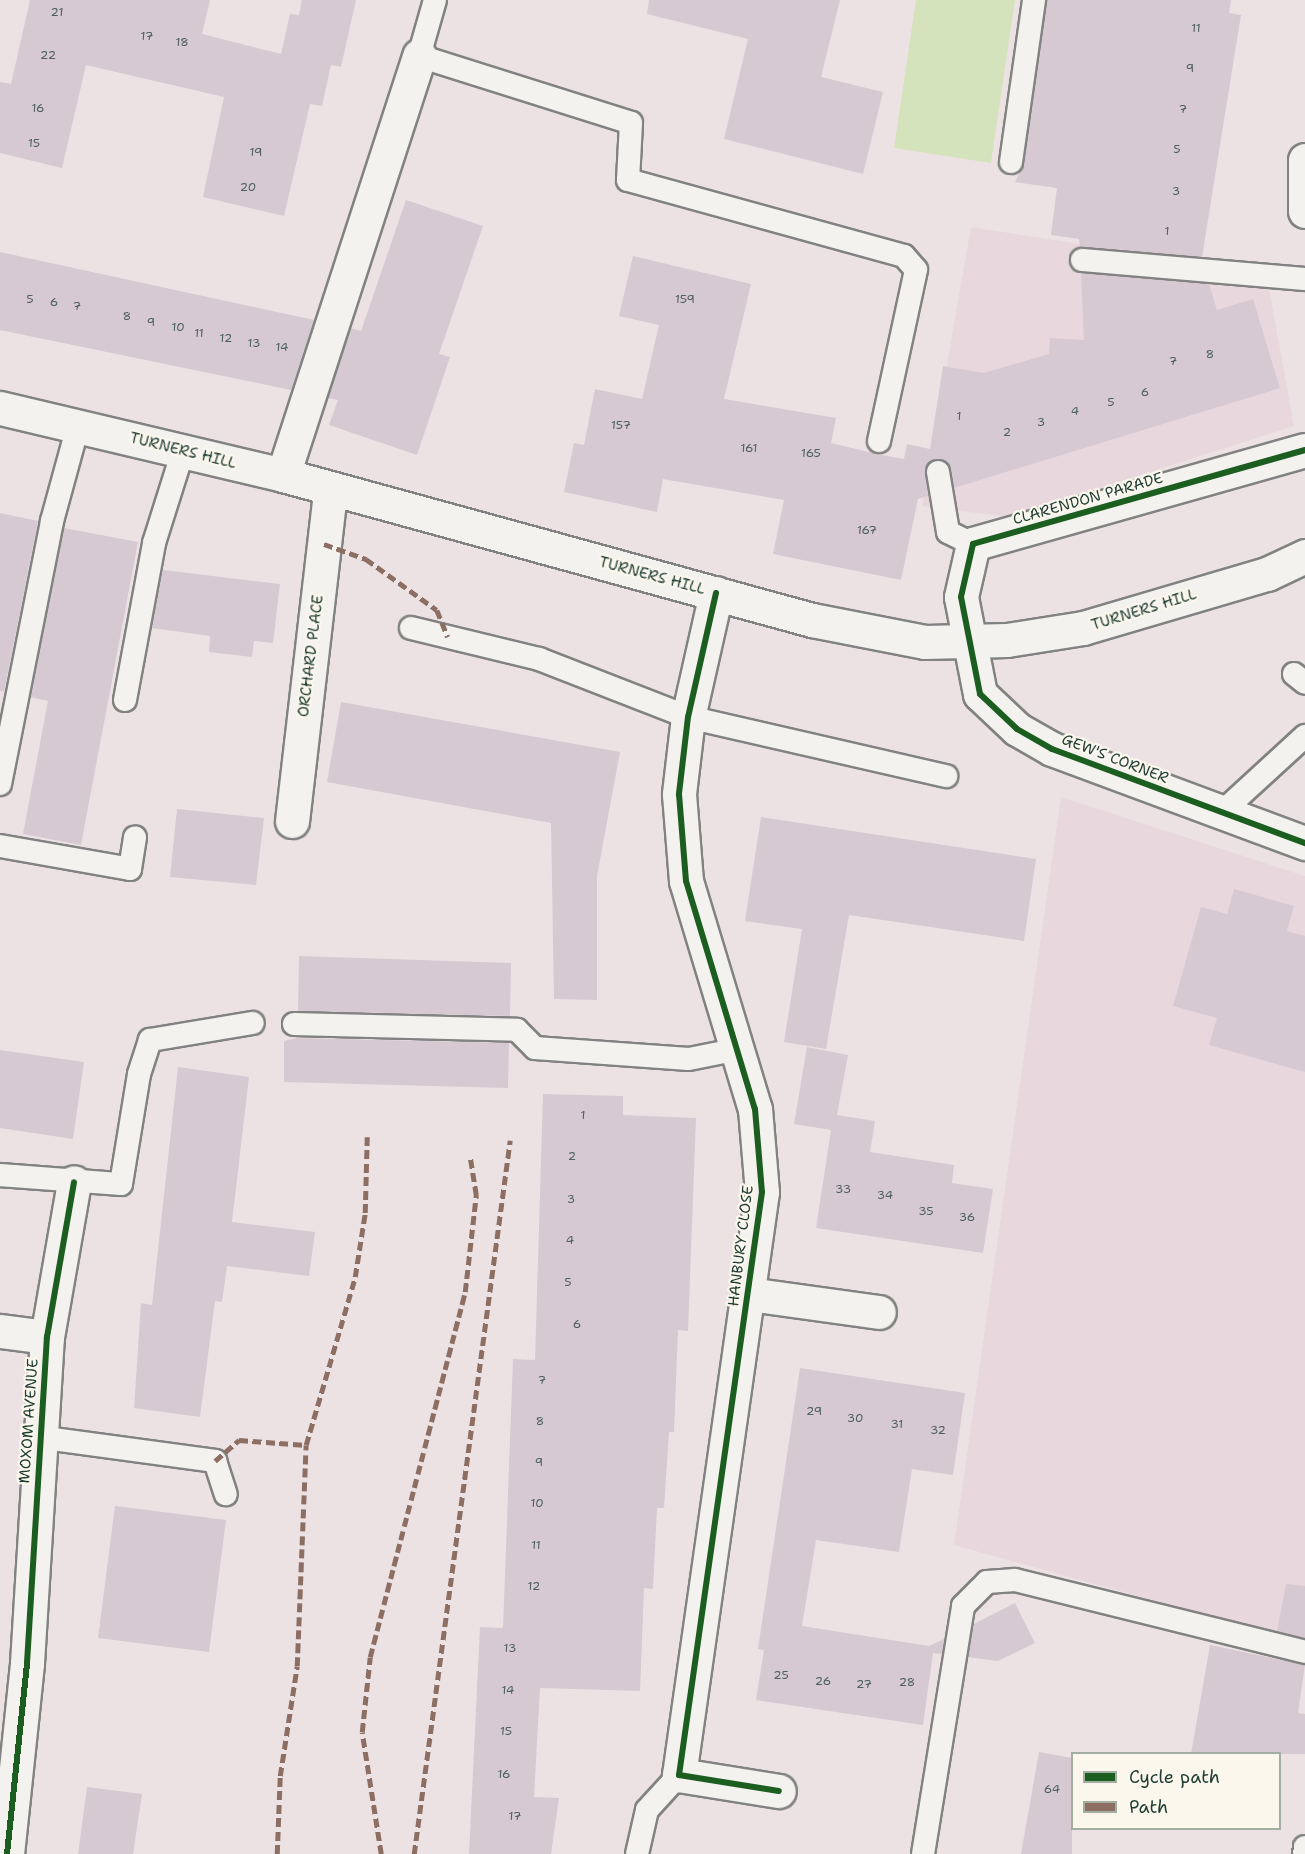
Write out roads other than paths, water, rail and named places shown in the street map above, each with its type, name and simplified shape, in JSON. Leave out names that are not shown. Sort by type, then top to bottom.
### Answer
[{"type":"street","points":[[283,475],[418,56]]},
{"type":"street","points":[[1305,160],[1305,207]]},
{"type":"street","name":"TURNERS HILL","points":[[0,408],[283,475],[330,491],[882,635],[966,642],[1083,628],[1268,574],[1305,556]]},
{"type":"street","name":"CLARENDON PARADE","points":[[973,544],[1305,450]]},
{"type":"street","name":"ORCHARD PLACE","points":[[292,820],[330,491]]},
{"type":"street","points":[[966,642],[961,597],[973,544]]},
{"type":"street","name":"HANBURY CLOSE","points":[[679,1775],[762,1192],[755,1109],[739,1049],[686,881],[679,794],[688,717],[716,593]]},
{"type":"street","name":"GEW'S CORNER","points":[[966,642],[980,694],[1017,729],[1052,748],[1305,843]]},
{"type":"street","name":"MOXOM AVENUE","points":[[7,1854],[8,1754],[27,1663],[38,1437],[47,1337],[74,1182]]},
{"type":"street","points":[[749,1294],[879,1312]]},
{"type":"street","points":[[0,1331],[47,1337]]},
{"type":"street","points":[[679,1775],[779,1791]]},
{"type":"lane","points":[[435,0],[418,56],[631,123],[628,180],[904,256],[916,270],[879,441]]},
{"type":"lane","points":[[1011,162],[1034,0]]},
{"type":"lane","points":[[1082,260],[1305,279]]},
{"type":"lane","points":[[0,784],[52,521],[78,426]]},
{"type":"lane","points":[[125,700],[154,543],[183,451]]},
{"type":"lane","points":[[938,472],[948,532],[973,544]]},
{"type":"lane","points":[[411,628],[539,659],[688,717],[946,776]]},
{"type":"lane","points":[[1222,812],[1305,736]]},
{"type":"lane","points":[[0,846],[130,869],[135,837]]},
{"type":"lane","points":[[0,1175],[121,1184],[150,1040],[253,1023]]},
{"type":"lane","points":[[294,1024],[517,1030],[535,1048],[689,1059],[739,1049]]},
{"type":"lane","points":[[38,1437],[215,1461],[226,1494]]},
{"type":"lane","points":[[923,1854],[963,1606],[987,1582],[1015,1580],[1305,1652]]},
{"type":"lane","points":[[637,1854],[647,1809],[679,1775]]},
{"type":"lane","points":[[1304,1854],[1305,1847]]}]
